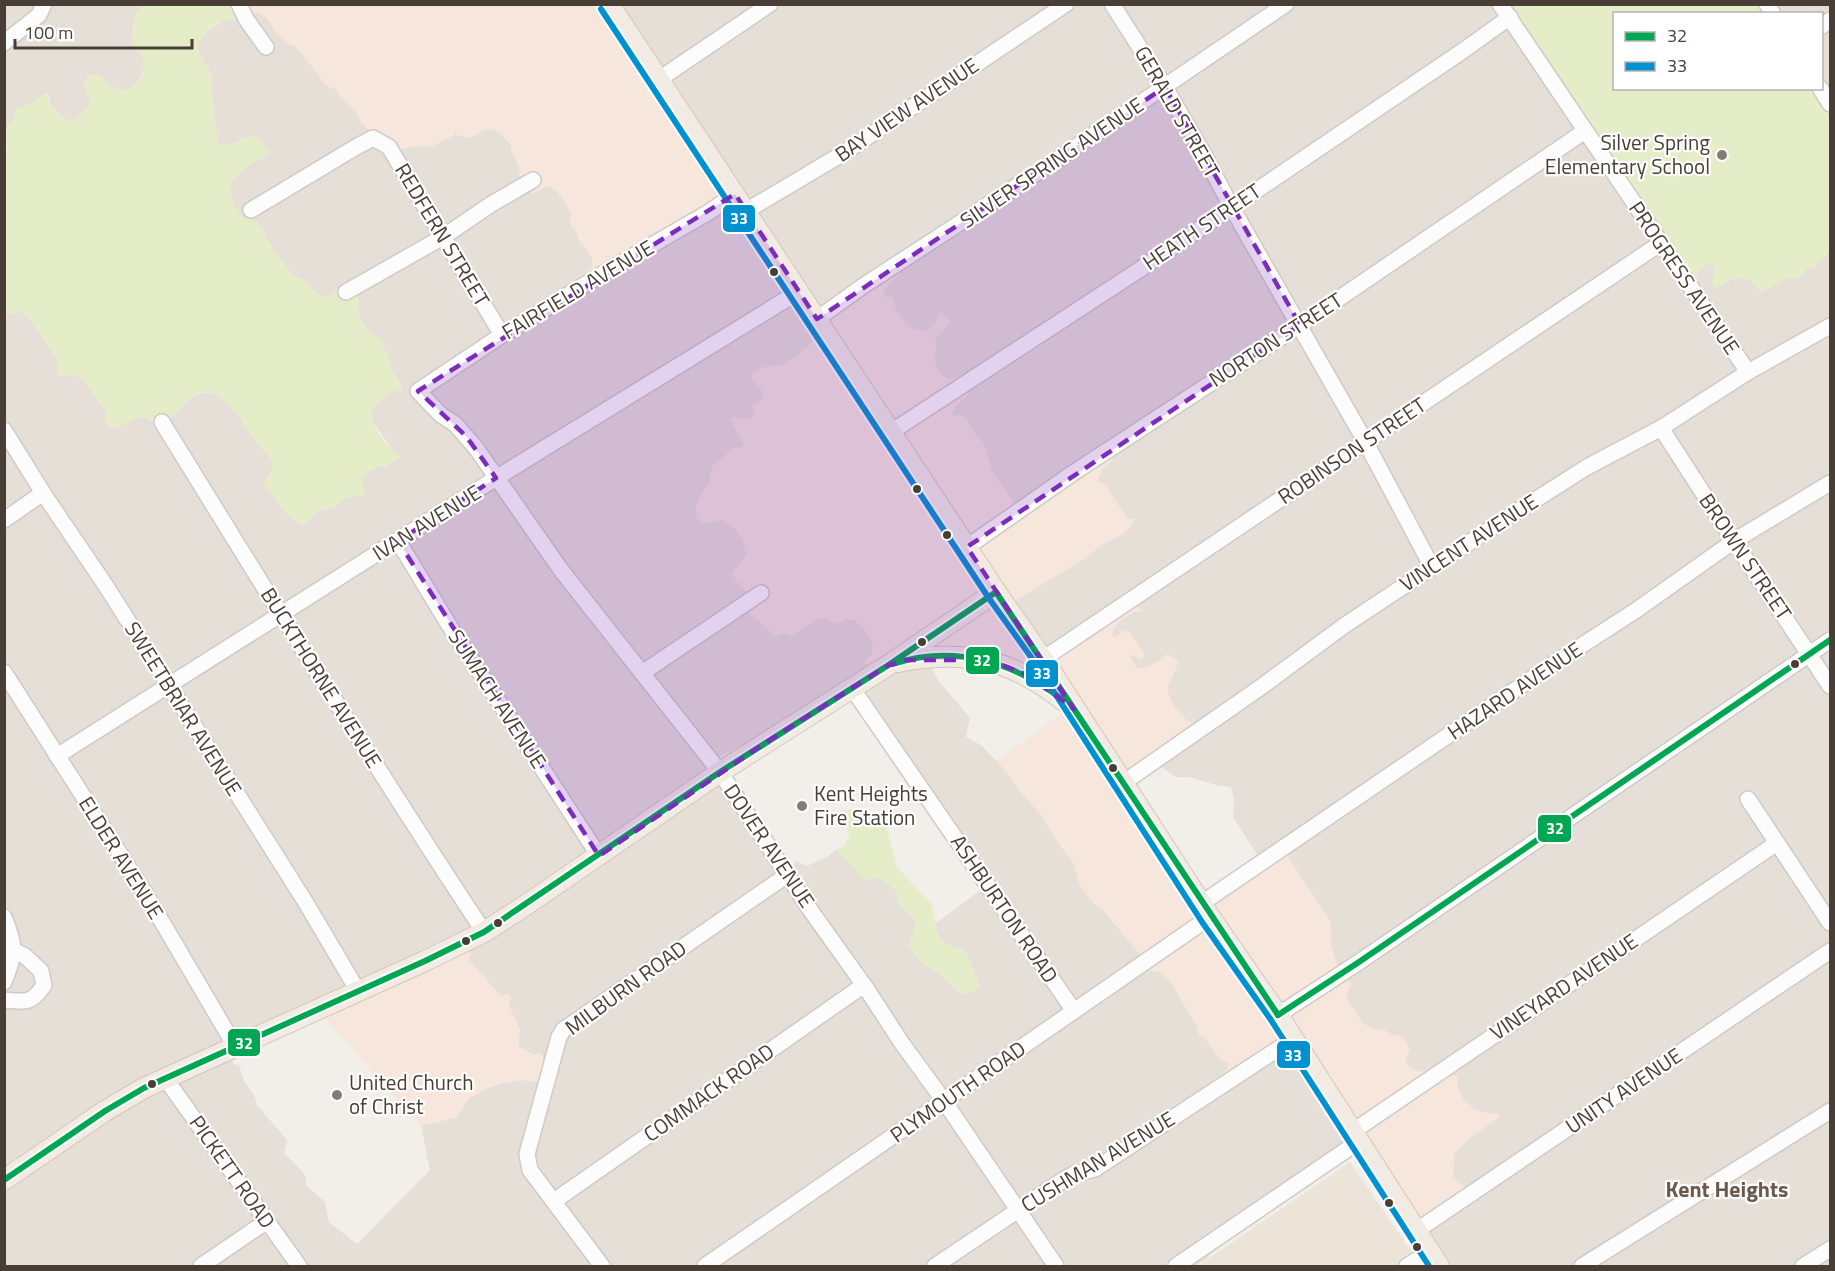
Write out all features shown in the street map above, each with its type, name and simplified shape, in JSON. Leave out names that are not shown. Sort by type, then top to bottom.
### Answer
[{"type":"main road","points":[[609,4],[966,547],[1043,659],[1206,910],[1278,1015],[1434,1259]]},
{"type":"main road","points":[[4,1180],[105,1111],[165,1078],[484,932],[720,772],[886,666],[996,592]]},
{"type":"main road","points":[[886,666],[905,660],[940,657],[990,660],[1027,675],[1074,709]]},
{"type":"street","points":[[4,43],[39,15],[44,4]]},
{"type":"street","points":[[239,4],[246,19],[266,47]]},
{"type":"street","points":[[658,80],[770,4]]},
{"type":"street","name":"BAY VIEW AVENUE","points":[[746,212],[842,154],[1066,4]]},
{"type":"street","name":"GERALD STREET","points":[[1112,4],[1165,87],[1202,151],[1365,441],[1432,567]]},
{"type":"street","name":"SILVER SPRING AVENUE","points":[[817,320],[863,286],[932,243],[1286,4]]},
{"type":"street","name":"PROGRESS AVENUE","points":[[1505,11],[1748,372]]},
{"type":"street","name":"HEATH STREET","points":[[891,432],[1232,208],[1505,11]]},
{"type":"street","points":[[1821,90],[1830,104]]},
{"type":"street","name":"NORTON STREET","points":[[966,547],[1080,469],[1300,325],[1585,131]]},
{"type":"street","name":"REDFERN STREET","points":[[250,210],[356,147],[373,138],[378,140],[389,147],[502,335]]},
{"type":"street","points":[[346,292],[443,237],[532,180]]},
{"type":"street","name":"FAIRFIELD AVENUE","points":[[422,387],[502,335],[710,212],[735,194]]},
{"type":"street","name":"ROBINSON STREET","points":[[1043,659],[1661,243]]},
{"type":"street","name":"IVAN AVENUE","points":[[57,756],[496,478],[798,292]]},
{"type":"street","name":"VINCENT AVENUE","points":[[1123,783],[1261,687],[1345,625],[1432,567],[1587,467],[1661,428],[1748,372],[1830,326]]},
{"type":"street","name":"DOVER AVENUE","points":[[422,387],[418,391],[432,407],[455,424],[466,436],[561,570],[720,772],[787,875],[1019,1209],[1056,1266]]},
{"type":"street","name":"BUCKTHORNE AVENUE","points":[[162,423],[280,614],[484,932]]},
{"type":"street","name":"BROWN STREET","points":[[1661,428],[1830,686]]},
{"type":"street","name":"SWEETBRIAR AVENUE","points":[[4,430],[300,893],[358,991]]},
{"type":"street","name":"HAZARD AVENUE","points":[[1206,910],[1546,668],[1635,611],[1734,541],[1830,483]]},
{"type":"street","points":[[4,520],[43,493]]},
{"type":"street","name":"SUMACH AVENUE","points":[[398,541],[449,625],[599,856]]},
{"type":"street","points":[[642,673],[761,592]]},
{"type":"street","points":[[1278,1015],[1830,640]]},
{"type":"street","name":"ELDER AVENUE","points":[[4,672],[148,898],[235,1046]]},
{"type":"street","name":"ASHBURTON ROAD","points":[[852,688],[1074,1011]]},
{"type":"street","points":[[1748,799],[1830,923]]},
{"type":"street","name":"VINEYARD AVENUE","points":[[1176,1266],[1355,1137],[1777,843]]},
{"type":"street","name":"MILBURN ROAD","points":[[602,1266],[530,1170],[527,1154],[563,1030],[787,875]]},
{"type":"street","name":"PLYMOUTH ROAD","points":[[705,1266],[1074,1011],[1206,910]]},
{"type":"street","points":[[4,917],[14,945],[11,965],[4,982]]},
{"type":"street","points":[[4,1000],[27,1002],[37,996],[44,985],[41,971],[25,956],[14,950]]},
{"type":"street","name":"UNITY AVENUE","points":[[1416,1231],[1830,951]]},
{"type":"street","name":"COMMACK ROAD","points":[[554,1201],[864,985]]},
{"type":"street","name":"CUSHMAN AVENUE","points":[[935,1266],[1063,1180],[1074,1174],[1095,1169],[1293,1039]]},
{"type":"street","name":"PICKETT ROAD","points":[[165,1078],[299,1266]]},
{"type":"street","points":[[1582,1266],[1830,1111]]},
{"type":"street","points":[[201,1266],[267,1221]]},
{"type":"street","points":[[1803,1266],[1830,1249]]},
{"type":"street","points":[[1407,1266],[1434,1259]]},
{"type":"highlighted area","points":[[1165,87],[1300,325],[967,547],[1074,709],[1027,675],[990,660],[905,660],[887,666],[762,745],[599,856],[398,541],[496,478],[466,436],[418,391],[735,194],[817,319]]},
{"type":"shaded area","points":[[610,4],[1501,5],[1691,284],[1701,268],[1709,262],[1714,266],[1716,288],[1736,277],[1753,281],[1761,292],[1787,278],[1797,279],[1806,269],[1815,266],[1830,250],[1830,1266],[1408,1266],[1429,1252],[1418,1231],[1471,1193],[1453,1177],[1454,1154],[1468,1139],[1499,1117],[1475,1110],[1463,1100],[1458,1090],[1457,1076],[1417,1072],[1409,1067],[1405,1060],[1410,1050],[1405,1040],[1399,1035],[1391,1035],[1383,1029],[1377,1030],[1363,1024],[1348,1001],[1331,946],[1331,923],[1283,849],[1262,862],[1233,817],[1234,800],[1231,787],[1189,777],[1175,777],[1161,766],[1184,717],[1174,707],[1168,693],[1168,654],[1152,665],[1141,669],[1136,668],[1128,653],[1112,635],[1113,629],[1122,619],[1134,612],[1142,612],[1127,603],[1045,659],[1007,606],[1103,544],[1125,533],[1126,518],[1122,510],[1096,481],[1102,470],[1112,460],[1104,454],[1019,511],[992,472],[984,444],[975,434],[967,419],[957,415],[953,417],[952,413],[956,405],[969,393],[941,375],[936,368],[934,357],[935,339],[951,322],[933,326],[925,332],[908,327],[895,307],[883,297],[884,291],[898,273],[797,356],[782,365],[761,368],[751,377],[763,392],[763,397],[752,407],[756,415],[748,420],[733,417],[733,426],[744,444],[742,447],[733,449],[711,470],[710,481],[700,496],[701,524],[723,519],[736,530],[743,540],[743,546],[748,554],[743,561],[754,598],[748,611],[764,626],[793,635],[816,619],[824,617],[837,623],[847,619],[854,620],[863,626],[873,644],[872,653],[925,656],[938,680],[970,718],[966,737],[981,745],[1007,772],[1041,815],[1073,862],[1080,885],[1094,904],[1103,910],[1142,957],[1145,969],[1160,972],[1170,981],[1217,1055],[1228,1061],[1226,1071],[1213,1082],[1293,1040],[1355,1134],[1214,1246],[1207,1259],[1195,1266],[5,1266],[5,315],[19,311],[29,318],[58,360],[59,366],[84,380],[117,428],[136,418],[146,417],[153,422],[174,415],[195,395],[215,393],[243,420],[243,425],[272,460],[271,472],[264,483],[289,516],[334,507],[354,495],[365,495],[362,480],[368,471],[379,466],[386,466],[392,449],[371,419],[371,411],[383,396],[402,388],[391,369],[389,356],[381,345],[383,344],[380,338],[368,332],[356,307],[341,288],[329,296],[322,296],[306,281],[292,274],[276,254],[262,228],[244,218],[234,205],[228,184],[251,163],[268,155],[250,136],[232,144],[219,145],[211,89],[212,76],[197,45],[204,34],[224,20],[243,13],[259,13],[267,18],[275,31],[287,43],[300,51],[326,85],[337,90],[362,123],[401,149],[440,143],[455,134],[471,138],[483,130],[490,129],[500,132],[510,144],[532,193],[549,186],[558,192],[572,214],[569,222],[592,257],[592,266],[616,267]],"holes":[[[850,686],[986,886],[935,924],[943,943],[965,951],[974,972],[976,978],[962,995],[938,972],[924,965],[908,946],[916,925],[913,918],[898,902],[896,891],[885,881],[875,877],[837,849],[827,857],[807,866],[796,861],[793,867],[776,843],[771,851],[704,765]],[[471,953],[468,959],[476,970],[501,997],[508,994],[509,1006],[520,1030],[518,1046],[534,1055],[537,1082],[525,1080],[490,1087],[469,1098],[457,1117],[421,1126],[430,1170],[357,1244],[329,1222],[325,1202],[306,1185],[306,1177],[302,1171],[284,1153],[287,1140],[256,1104],[256,1099],[244,1081],[239,1065],[233,1064],[233,1059],[236,1055]]]},
{"type":"shaded area","points":[[5,5],[147,5],[137,13],[133,25],[132,45],[144,58],[145,66],[139,79],[128,90],[121,90],[111,86],[100,76],[89,75],[84,84],[91,100],[87,109],[76,120],[69,121],[61,116],[51,106],[48,95],[45,93],[24,107],[5,130]]},
{"type":"shaded area","points":[[237,5],[610,5],[734,191],[584,277],[592,266],[592,258],[569,222],[572,213],[558,192],[549,186],[532,193],[519,175],[520,167],[510,144],[500,132],[490,129],[483,130],[471,138],[455,134],[431,147],[417,146],[401,149],[395,153],[376,139],[337,90],[326,85],[300,51],[287,43],[275,31],[267,18],[259,13],[252,14]]},
{"type":"shaded area","points":[[1768,5],[1830,5],[1830,102],[1822,90],[1823,12],[1773,12]]},
{"type":"shaded area","points":[[892,269],[900,275],[891,281],[883,297],[893,298],[895,307],[908,327],[925,332],[933,326],[941,312],[951,322],[935,339],[934,357],[936,368],[941,375],[949,379],[961,378],[962,386],[970,393],[956,405],[952,413],[953,417],[963,415],[967,419],[975,434],[984,444],[992,472],[1019,511],[1104,454],[1113,460],[1102,470],[1097,481],[1106,485],[1126,518],[1135,519],[1125,533],[1103,544],[1084,559],[1007,606],[1045,659],[1127,603],[1143,612],[1134,612],[1122,619],[1113,629],[1112,635],[1114,637],[1125,630],[1130,632],[1144,653],[1140,660],[1129,654],[1137,668],[1152,665],[1168,654],[1179,661],[1168,687],[1168,693],[1174,707],[1184,718],[1196,724],[1123,784],[1203,903],[1283,849],[1331,923],[1331,946],[1341,976],[1352,983],[1346,994],[1348,1001],[1363,1024],[1377,1030],[1383,1029],[1391,1035],[1399,1035],[1405,1040],[1410,1050],[1405,1060],[1409,1067],[1417,1072],[1442,1071],[1457,1076],[1458,1090],[1464,1100],[1476,1110],[1490,1114],[1499,1113],[1499,1117],[1468,1139],[1454,1155],[1453,1177],[1472,1194],[1418,1231],[1294,1040],[1213,1083],[1226,1071],[1228,1062],[1222,1061],[1207,1039],[1199,1035],[1196,1023],[1170,981],[1160,972],[1146,969],[1142,956],[1103,910],[1094,904],[1080,885],[1073,862],[1041,815],[997,761],[1071,707],[987,658],[876,670],[864,663],[872,653],[873,644],[863,626],[854,620],[846,619],[837,623],[824,618],[816,619],[793,636],[785,633],[775,637],[748,611],[748,603],[754,598],[738,584],[732,573],[748,554],[743,546],[743,540],[736,530],[723,519],[701,524],[696,516],[695,508],[710,481],[713,465],[733,449],[744,444],[730,419],[733,417],[748,420],[756,415],[752,407],[763,397],[763,392],[751,377],[752,373],[761,368],[782,365],[803,352],[818,337],[819,320]]},
{"type":"shaded area","points":[[463,951],[471,953],[468,959],[501,996],[508,994],[511,998],[509,1006],[520,1030],[518,1046],[534,1055],[540,1053],[544,1059],[544,1066],[541,1078],[537,1082],[525,1080],[490,1087],[469,1098],[457,1117],[421,1126],[318,1011]]},
{"type":"shaded area","points":[[1350,1162],[1413,1254],[1396,1266],[1198,1266]]},
{"type":"green space","points":[[147,4],[237,5],[243,13],[236,20],[224,20],[214,26],[197,45],[212,76],[211,89],[219,145],[232,144],[250,136],[259,139],[271,152],[251,163],[229,184],[234,205],[244,218],[248,216],[262,228],[276,254],[292,274],[306,281],[313,290],[322,296],[329,296],[341,288],[352,290],[359,299],[357,312],[368,332],[380,338],[384,344],[381,346],[389,356],[391,369],[402,389],[387,395],[378,402],[373,410],[376,429],[401,457],[387,465],[372,469],[366,474],[363,481],[364,497],[354,495],[334,507],[321,509],[302,526],[281,506],[264,483],[272,469],[272,460],[243,425],[243,420],[224,400],[210,393],[202,393],[194,395],[185,402],[161,425],[146,417],[136,418],[117,428],[109,426],[105,421],[106,413],[84,380],[76,375],[60,376],[57,370],[58,360],[29,318],[18,311],[5,315],[4,156],[8,147],[5,131],[14,118],[17,107],[29,104],[45,92],[51,106],[62,117],[73,120],[78,117],[91,100],[84,84],[89,75],[100,76],[120,90],[134,85],[142,76],[145,65],[142,56],[132,45],[134,22],[138,11]]},
{"type":"green space","name":"Silver Spring Elementary School","points":[[1501,5],[1768,5],[1773,12],[1613,12],[1613,90],[1822,90],[1830,102],[1830,250],[1815,266],[1806,269],[1796,279],[1787,278],[1761,292],[1750,280],[1740,277],[1729,280],[1716,289],[1711,281],[1715,272],[1714,266],[1709,262],[1701,268],[1691,284]]},
{"type":"green space","points":[[857,809],[872,814],[887,830],[897,867],[932,905],[936,930],[943,943],[965,951],[981,988],[962,995],[938,972],[922,963],[908,945],[916,925],[913,918],[898,902],[896,891],[885,881],[875,877],[865,881],[837,849],[844,846],[850,835],[839,811]]},
{"type":"transit line","name":"33","points":[[601,9],[988,597],[1036,664],[1202,922],[1271,1020],[1429,1266]]},
{"type":"transit line","name":"32","points":[[4,1180],[105,1111],[144,1088],[484,932],[720,772],[887,666],[996,592],[1278,1015]]},
{"type":"transit line","name":"32","points":[[1278,1015],[1830,640]]},
{"type":"transit line","name":"32","points":[[893,664],[916,658],[939,656],[983,660],[1024,676],[1063,700]]},
{"type":"place","name":"Silver Spring Elementary School","points":[[1722,155]]},
{"type":"place","name":"Kent Heights Fire Station","points":[[802,806]]},
{"type":"place","name":"United Church of Christ","points":[[337,1095]]},
{"type":"district","name":"Kent Heights","points":[[1727,1189]]}]
